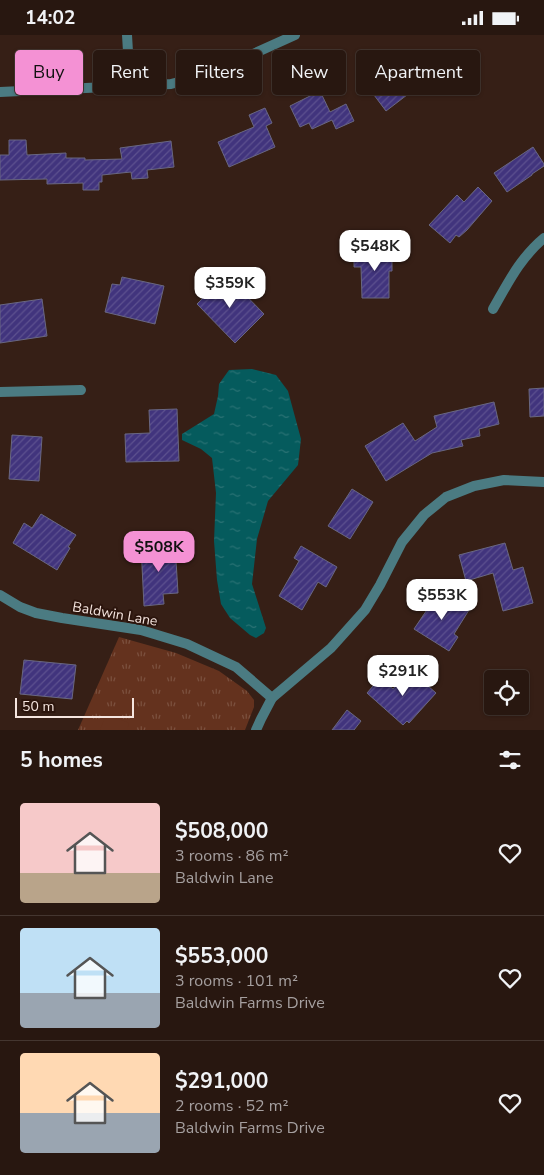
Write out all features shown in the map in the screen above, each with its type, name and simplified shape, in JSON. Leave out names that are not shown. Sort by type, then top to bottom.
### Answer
[{"type":"street","points":[[127,35],[128,50]]},
{"type":"street","points":[[166,84],[209,74],[295,35]]},
{"type":"street","points":[[0,92],[93,87]]},
{"type":"street","points":[[493,309],[522,260],[544,238]]},
{"type":"street","points":[[0,392],[82,390]]},
{"type":"street","points":[[256,730],[272,698],[331,648],[365,610],[402,542],[424,515],[446,497],[474,486],[504,480],[544,482]]},
{"type":"street","name":"Baldwin Lane","points":[[0,595],[20,607],[36,613],[141,630],[187,644],[236,667],[272,698]]},
{"type":"green space","points":[[119,637],[176,653],[219,671],[247,691],[254,700],[254,707],[245,730],[78,730]]},
{"type":"green space","points":[[106,714],[129,723],[127,730],[100,730]]},
{"type":"water","points":[[252,369],[276,375],[288,391],[301,439],[298,465],[268,501],[257,539],[252,584],[266,628],[264,633],[256,638],[230,618],[221,604],[214,541],[216,493],[212,458],[201,449],[182,440],[182,434],[214,414],[219,384],[229,370]]},
{"type":"building","points":[[312,95],[322,95],[330,112],[346,104],[354,121],[336,129],[332,120],[312,129],[309,123],[300,127],[290,106]]},
{"type":"building","points":[[374,95],[407,95],[386,111]]},
{"type":"building","points":[[265,108],[272,123],[266,126],[275,147],[229,167],[218,142],[254,127],[249,115]]},
{"type":"building","points":[[9,140],[26,140],[27,155],[66,153],[66,158],[85,158],[85,160],[122,159],[120,148],[171,141],[174,167],[147,170],[148,178],[132,179],[131,172],[102,175],[102,182],[99,182],[99,190],[83,190],[83,183],[47,184],[47,179],[0,180],[0,155],[9,155]]},
{"type":"building","points":[[533,147],[544,166],[507,192],[494,173]]},
{"type":"building","points":[[478,187],[492,201],[467,230],[459,237],[456,235],[450,243],[429,225],[457,195],[464,202]]},
{"type":"building","points":[[392,250],[392,271],[389,271],[389,298],[362,298],[361,267],[354,267],[354,251]]},
{"type":"building","points":[[226,275],[264,314],[235,343],[197,304]]},
{"type":"building","points":[[122,277],[164,286],[155,324],[105,312],[112,284],[120,285]]},
{"type":"building","points":[[42,299],[47,336],[0,343],[0,305]]},
{"type":"building","points":[[544,388],[544,416],[530,417],[529,389]]},
{"type":"building","points":[[494,402],[499,424],[479,429],[480,436],[461,440],[463,446],[432,453],[386,481],[365,446],[403,423],[415,441],[437,427],[434,416]]},
{"type":"building","points":[[177,409],[179,461],[126,462],[125,434],[150,433],[149,410]]},
{"type":"building","points":[[12,435],[42,437],[39,481],[9,479]]},
{"type":"building","points":[[352,489],[373,502],[350,539],[328,526]]},
{"type":"building","points":[[41,514],[76,535],[57,570],[13,543],[24,523],[32,528]]},
{"type":"building","points":[[505,543],[513,570],[523,567],[533,603],[503,611],[493,573],[466,581],[459,555]]},
{"type":"building","points":[[175,544],[178,593],[163,594],[164,604],[144,606],[141,546]]},
{"type":"building","points":[[301,546],[337,567],[326,587],[318,582],[302,610],[279,596],[299,561],[294,558]]},
{"type":"building","points":[[439,592],[469,610],[454,634],[458,637],[449,651],[414,629]]},
{"type":"building","points":[[24,660],[76,665],[72,699],[20,694]]},
{"type":"building","points":[[410,670],[436,693],[409,723],[407,721],[403,725],[367,693],[380,678],[393,689]]},
{"type":"building","points":[[347,710],[361,721],[354,730],[332,730]]}]
